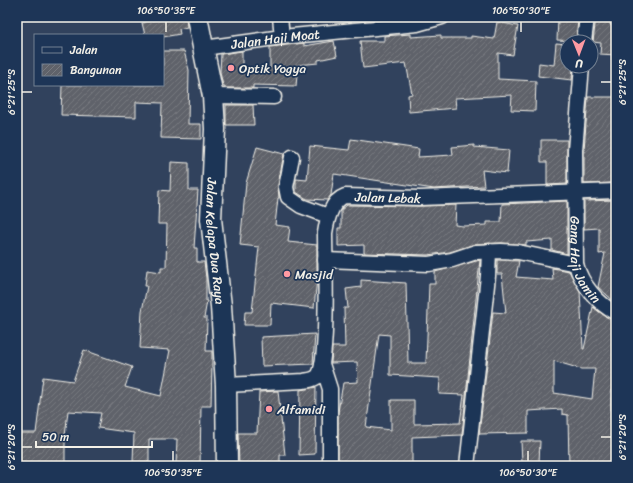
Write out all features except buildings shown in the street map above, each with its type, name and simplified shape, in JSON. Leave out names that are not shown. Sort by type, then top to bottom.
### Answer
[{"type":"main road","name":"Jalan Kelapa Dua Raya","points":[[197,17],[213,96],[214,143],[211,219],[221,306],[226,385],[227,466]]},
{"type":"street","points":[[280,17],[282,38]]},
{"type":"street","name":"Jalan Haji Moat","points":[[204,48],[394,22],[432,21],[442,17]]},
{"type":"street","points":[[585,34],[587,17]]},
{"type":"street","name":"Gang Haji Jamin","points":[[581,74],[575,150],[576,264],[578,271],[601,305],[616,313]]},
{"type":"street","points":[[213,96],[274,97]]},
{"type":"street","points":[[292,157],[286,187],[288,197],[301,206],[328,216]]},
{"type":"street","name":"Jalan Lebak","points":[[226,385],[313,380],[317,376],[322,364],[325,341],[325,233],[328,216],[339,198],[345,196],[420,198],[616,191]]},
{"type":"street","points":[[467,466],[488,276],[489,251]]},
{"type":"street","points":[[325,260],[428,264],[452,260],[468,254],[489,251],[518,252],[576,264]]},
{"type":"street","points":[[322,364],[330,389],[330,466]]},
{"type":"place","name":"Optik Yogya","points":[[231,68]]},
{"type":"place","name":"Masjid","points":[[287,274]]},
{"type":"place","name":"Alfamidi","points":[[269,409]]}]
